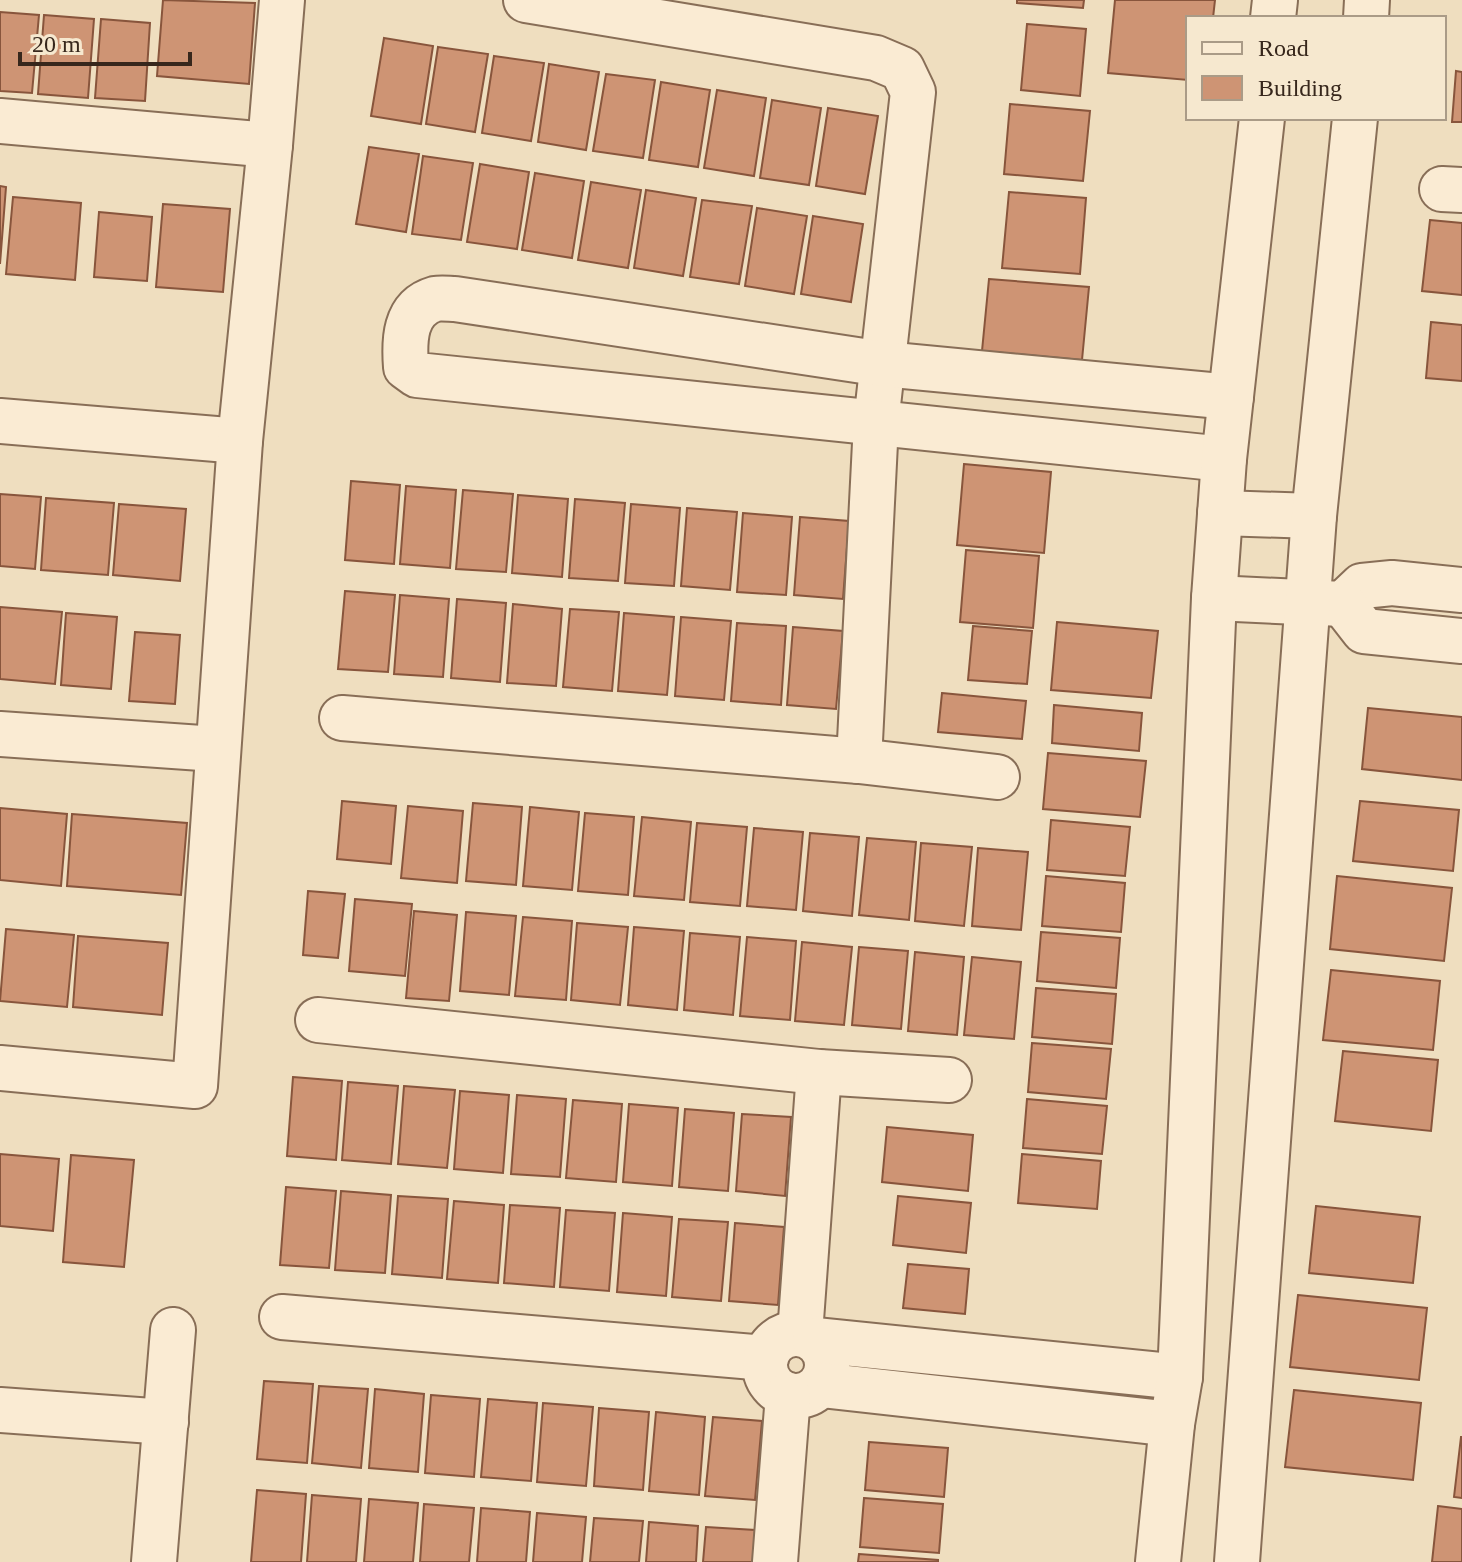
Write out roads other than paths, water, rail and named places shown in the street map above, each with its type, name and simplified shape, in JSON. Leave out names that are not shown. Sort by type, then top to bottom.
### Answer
[{"type":"street","points":[[0,1068],[195,1086],[216,749],[240,441],[282,0]]},
{"type":"street","points":[[526,0],[876,58],[902,69],[913,92],[876,423],[859,761]]},
{"type":"street","points":[[1164,1559],[1172,1424],[1180,1377],[1214,598],[1224,459],[1262,120]]},
{"type":"street","points":[[1237,1562],[1326,604],[1314,516],[1355,120]]},
{"type":"street","points":[[0,121],[270,145]]},
{"type":"street","points":[[1224,459],[417,375],[406,367],[405,330],[415,313],[435,299],[455,299],[883,364],[1231,397]]},
{"type":"street","points":[[0,421],[240,441]]},
{"type":"street","points":[[1220,513],[1314,516]]},
{"type":"street","points":[[1214,598],[1326,604],[1362,586],[1392,583],[1462,590]]},
{"type":"street","points":[[1326,604],[1364,631],[1462,641]]},
{"type":"street","points":[[342,718],[859,761],[997,777]]},
{"type":"street","points":[[0,734],[216,749]]},
{"type":"street","points":[[318,1020],[819,1072],[949,1080]]},
{"type":"street","points":[[819,1072],[794,1344],[766,1374],[774,1387],[1172,1424]]},
{"type":"street","points":[[282,1317],[794,1344],[1180,1377]]},
{"type":"street","points":[[154,1562],[173,1330]]},
{"type":"street","points":[[775,1562],[804,1390],[827,1373],[823,1349],[794,1344]]},
{"type":"street","points":[[0,1410],[166,1422]]}]
